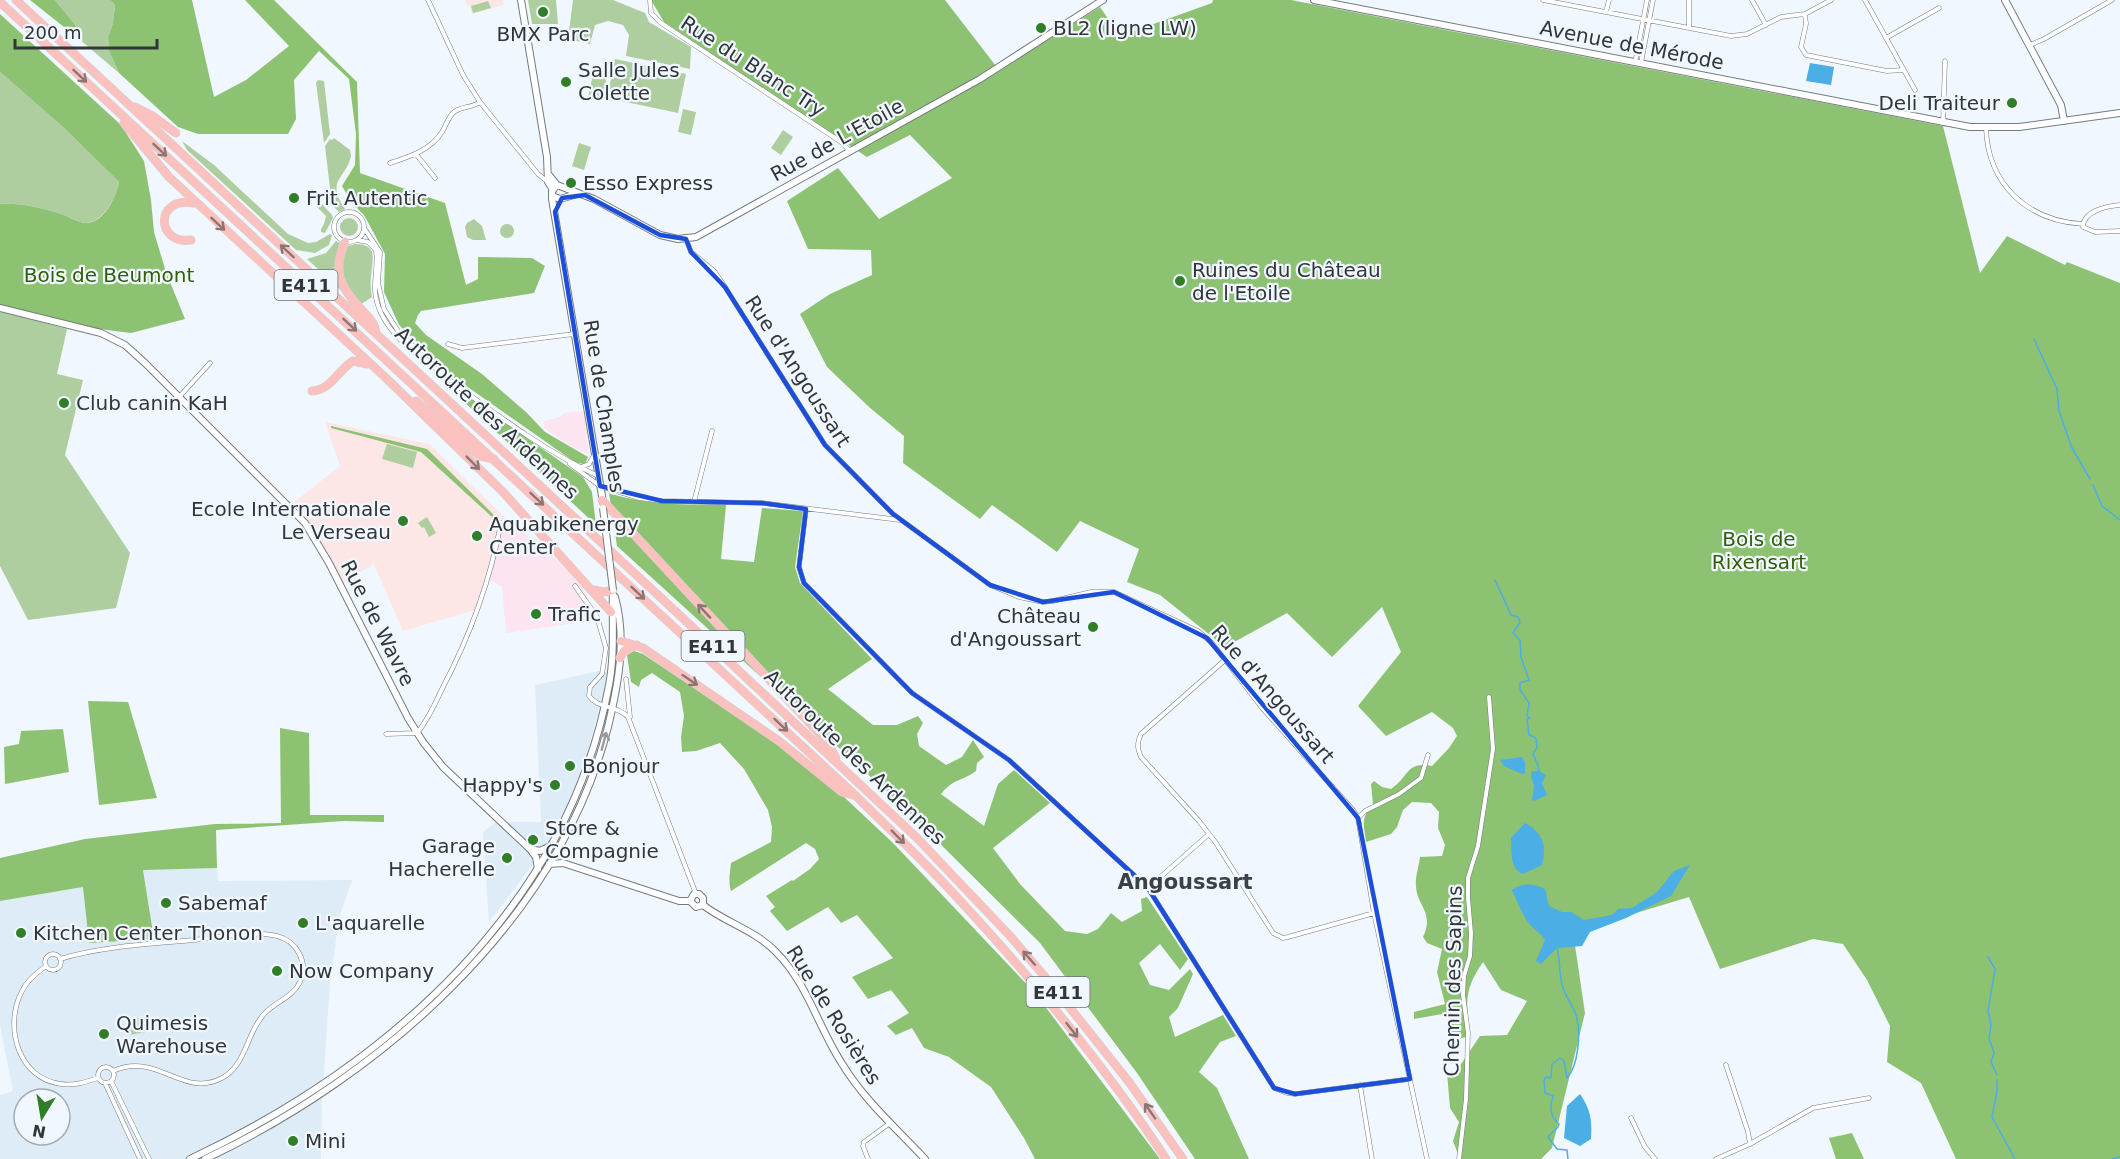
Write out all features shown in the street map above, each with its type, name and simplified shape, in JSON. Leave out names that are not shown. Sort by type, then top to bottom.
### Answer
[{"type":"highway","name":"Autoroute des Ardennes","points":[[16,0],[917,838],[1011,937],[1052,984],[1124,1075],[1183,1159]]},
{"type":"highway","name":"Autoroute des Ardennes","points":[[0,2],[856,796],[951,891],[1042,993],[1119,1092],[1166,1159]]},
{"type":"highway","points":[[127,103],[151,115],[176,133]]},
{"type":"highway","points":[[117,110],[120,120],[135,135],[147,153],[195,203],[373,367],[480,456],[495,459]]},
{"type":"highway","points":[[191,240],[182,241],[173,238],[167,230],[164,218],[166,211],[175,203],[183,201],[195,203]]},
{"type":"highway","points":[[345,242],[338,261],[338,276],[350,296],[374,323],[376,333]]},
{"type":"highway","points":[[312,391],[326,386],[353,361],[373,367]]},
{"type":"highway","points":[[386,378],[510,500],[611,612]]},
{"type":"highway","points":[[603,504],[828,743],[840,765]]},
{"type":"highway","points":[[593,590],[609,591]]},
{"type":"highway","points":[[621,641],[637,645],[779,741],[842,792],[856,796]]},
{"type":"highway","points":[[620,658],[624,651],[637,645]]},
{"type":"street","points":[[428,0],[463,75],[480,102],[538,174],[548,179]]},
{"type":"street","points":[[521,0],[548,179],[562,198]]},
{"type":"street","name":"Rue du Blanc Try","points":[[650,0],[651,13],[661,23],[841,142],[850,151]]},
{"type":"street","name":"Rue de L'Etoile","points":[[687,239],[709,231],[980,79],[1103,0]]},
{"type":"street","name":"Avenue de Mérode","points":[[1314,0],[1943,123],[1986,128],[2019,127],[2120,113]]},
{"type":"street","points":[[1543,0],[1735,36],[1750,33],[1781,17],[1805,14],[1825,1],[1832,0]]},
{"type":"street","points":[[1606,12],[1609,0]]},
{"type":"street","points":[[1638,63],[1647,0]]},
{"type":"street","points":[[1638,63],[1653,0]]},
{"type":"street","points":[[1689,0],[1689,28]]},
{"type":"street","points":[[1752,0],[1766,25]]},
{"type":"street","points":[[1865,0],[1915,90]]},
{"type":"street","points":[[2005,0],[2061,105],[2064,120]]},
{"type":"street","points":[[2029,46],[2112,0]]},
{"type":"street","points":[[1886,38],[1939,8]]},
{"type":"street","points":[[1805,14],[1806,24],[1801,47],[1806,55],[1890,72],[1903,70]]},
{"type":"street","points":[[1943,123],[1945,61]]},
{"type":"street","points":[[390,163],[416,154],[440,136],[455,111],[473,107],[480,102]]},
{"type":"street","points":[[1986,128],[1993,165],[2001,181],[2021,203],[2048,218],[2083,224],[2095,232],[2120,231]]},
{"type":"street","points":[[416,154],[435,178]]},
{"type":"street","points":[[554,190],[565,189],[594,199],[668,238],[687,239]]},
{"type":"street","points":[[555,212],[565,189]]},
{"type":"street","name":"Rue de Champles","points":[[554,190],[555,212],[603,504],[609,591],[614,602]]},
{"type":"street","points":[[562,198],[577,193]]},
{"type":"street","points":[[2083,224],[2085,218],[2091,214],[2120,206]]},
{"type":"street","points":[[430,364],[398,331],[384,309],[378,283],[380,252],[360,218],[356,214],[340,215],[336,219],[334,229],[338,238],[345,242],[357,240],[368,242],[376,250],[375,293],[384,319],[396,335],[423,360],[479,402],[600,486],[639,498],[762,503],[900,520]]},
{"type":"street","points":[[357,240],[364,228]]},
{"type":"street","name":"Rue d'Angoussart","points":[[687,239],[691,252],[714,271],[725,286],[825,445],[900,520],[995,588],[1019,597],[1043,602],[1090,592],[1114,592],[1198,631],[1212,643],[1263,709],[1349,804],[1358,818],[1374,913],[1427,1159]]},
{"type":"street","name":"Rue de Wavre","points":[[0,308],[101,333],[125,345],[180,396],[292,508],[310,530],[417,733],[443,767],[530,849],[536,857],[538,869]]},
{"type":"street","points":[[448,344],[462,348],[575,334]]},
{"type":"street","points":[[180,396],[210,363]]},
{"type":"street","points":[[694,502],[712,430]]},
{"type":"street","points":[[579,467],[589,464],[594,454]]},
{"type":"street","points":[[565,460],[598,476]]},
{"type":"street","points":[[806,509],[799,567],[800,576],[808,588],[912,693],[1010,760],[1148,888],[1274,1088],[1280,1092],[1295,1094],[1410,1079]]},
{"type":"street","points":[[386,734],[417,733],[424,724],[455,666],[479,609],[501,523]]},
{"type":"street","points":[[575,586],[591,607],[602,630],[606,648],[602,674],[590,687],[589,696],[594,702],[625,713],[631,721]]},
{"type":"street","points":[[563,863],[556,845],[588,769],[605,706],[611,667],[611,612],[614,602]]},
{"type":"street","points":[[205,1159],[264,1129],[335,1085],[395,1040],[455,984],[501,930],[547,861],[589,784],[599,757],[612,708],[620,658],[621,641],[616,635],[614,602]]},
{"type":"street","points":[[1225,660],[1141,734],[1137,741],[1137,749],[1141,757],[1209,834],[1273,933],[1288,938],[1374,913]]},
{"type":"street","points":[[190,1159],[252,1129],[337,1077],[392,1034],[451,978],[489,935],[538,869],[547,861],[563,863],[679,901],[690,901],[696,907],[703,905],[703,898],[696,894],[631,721],[626,679]]},
{"type":"street","name":"Chemin des Sapins","points":[[1459,1159],[1467,1099],[1468,1033],[1463,995],[1464,976],[1470,956],[1471,933],[1468,878],[1478,846],[1493,749],[1489,697]]},
{"type":"street","points":[[1358,818],[1417,781],[1423,774],[1428,755]]},
{"type":"street","points":[[1148,888],[1209,834]]},
{"type":"street","points":[[530,849],[544,850],[556,845]]},
{"type":"street","points":[[690,901],[696,894]]},
{"type":"street","name":"Rue de Rosières","points":[[703,905],[743,927],[781,957],[805,993],[841,1063],[858,1087],[925,1159]]},
{"type":"street","points":[[60,959],[98,949],[249,935],[278,936],[288,941],[299,952],[303,969],[301,981],[295,990],[259,1019],[248,1038],[238,1065],[221,1079],[200,1084],[187,1082],[164,1071],[138,1064],[125,1065],[113,1071]]},
{"type":"street","points":[[55,955],[60,959],[57,969],[50,970],[46,966],[48,956],[55,955]]},
{"type":"street","points":[[46,966],[37,972],[21,992],[13,1024],[18,1049],[33,1072],[45,1079],[71,1085],[98,1078]]},
{"type":"street","points":[[1726,1065],[1744,1118],[1750,1144]]},
{"type":"street","points":[[98,1078],[98,1071],[102,1067],[108,1067],[113,1071],[114,1077],[105,1083]]},
{"type":"street","points":[[98,1078],[105,1083],[140,1159]]},
{"type":"street","points":[[111,1081],[149,1159]]},
{"type":"street","points":[[1360,1086],[1372,1159]]},
{"type":"street","points":[[1716,1159],[1750,1144],[1813,1108],[1869,1098]]},
{"type":"street","points":[[1631,1118],[1645,1147],[1655,1159]]},
{"type":"street","points":[[868,1159],[863,1146],[864,1142],[891,1122]]},
{"type":"highlighted area","points":[[585,195],[660,235],[686,239],[691,252],[725,287],[825,445],[893,514],[990,585],[1043,602],[1114,592],[1207,638],[1358,818],[1410,1079],[1295,1094],[1274,1088],[1148,888],[1009,760],[912,693],[804,583],[799,567],[806,509],[762,503],[662,501],[600,486],[555,212],[562,198]]},
{"type":"shaded area","points":[[465,0],[503,0],[504,5],[472,14],[470,5],[467,6]]},
{"type":"shaded area","points":[[583,411],[589,454],[572,447],[544,428],[544,421],[560,417],[564,413]]},
{"type":"shaded area","name":"Ecole Internationale Le Verseau","points":[[325,422],[429,444],[501,514],[486,577],[475,610],[403,631],[374,564],[343,582],[313,527],[293,503],[340,466]]},
{"type":"shaded area","points":[[501,514],[564,566],[584,590],[596,620],[506,633],[502,587],[486,577]]},
{"type":"shaded area","points":[[599,671],[607,672],[604,692],[582,772],[572,798],[547,846],[489,922],[483,832],[496,822],[541,822],[535,685]]},
{"type":"shaded area","points":[[217,868],[218,881],[352,880],[339,918],[330,983],[322,1101],[321,1159],[0,1159],[0,1095],[12,1091],[12,1147],[72,1147],[72,1087],[12,1087],[0,1026],[0,901],[83,887],[154,939],[143,869]]},
{"type":"green space","points":[[30,0],[55,0],[81,32],[79,39]]},
{"type":"green space","points":[[55,0],[110,0],[115,5],[113,23],[108,37],[109,51],[119,73],[79,39],[81,32]]},
{"type":"green space","points":[[110,0],[192,0],[214,97],[246,80],[289,46],[245,0],[274,0],[357,82],[360,173],[445,203],[466,285],[478,279],[478,257],[532,258],[545,266],[534,293],[421,311],[415,323],[426,335],[482,374],[545,432],[588,457],[585,464],[576,463],[452,376],[399,325],[384,292],[385,254],[364,215],[352,203],[342,186],[355,165],[356,134],[349,79],[319,51],[294,80],[296,119],[288,134],[198,134],[178,127],[119,73],[109,51],[108,37],[113,23],[115,5]]},
{"type":"green space","name":"BMX Parc","points":[[528,0],[556,0],[558,24],[532,24]]},
{"type":"green space","points":[[573,0],[613,0],[645,13],[649,22],[691,47],[690,69],[626,56],[629,35],[623,25],[608,21],[595,25],[590,44],[568,39]]},
{"type":"green space","name":"Bois de Rixensart","points":[[651,0],[945,0],[999,70],[1100,7],[1120,36],[1212,3],[1213,0],[1291,0],[1943,126],[1980,273],[2007,236],[2065,265],[2067,262],[2120,283],[2120,1159],[1956,1159],[1921,1083],[1887,1062],[1890,1026],[1867,980],[1843,944],[1813,939],[1720,969],[1689,897],[1573,932],[1585,1013],[1552,1148],[1541,1159],[1460,1159],[1453,1141],[1459,1122],[1450,1108],[1447,1073],[1457,1070],[1480,1036],[1507,1035],[1527,1001],[1501,990],[1483,962],[1469,989],[1467,1006],[1469,1036],[1453,1041],[1448,1013],[1414,1019],[1414,1012],[1445,1004],[1437,972],[1442,949],[1427,943],[1423,937],[1427,921],[1417,893],[1416,883],[1420,857],[1442,856],[1445,845],[1438,828],[1439,812],[1431,803],[1412,802],[1403,810],[1397,827],[1391,834],[1366,842],[1364,822],[1366,814],[1373,805],[1371,784],[1374,781],[1382,787],[1391,789],[1413,768],[1424,765],[1432,766],[1457,736],[1453,728],[1432,712],[1386,736],[1358,706],[1401,652],[1382,607],[1332,657],[1287,613],[1225,647],[1160,595],[1127,582],[1139,549],[1080,521],[1057,552],[992,505],[980,519],[903,463],[904,436],[827,367],[800,314],[830,294],[872,275],[871,250],[808,249],[787,201],[838,168],[879,219],[952,178],[910,135],[867,157],[664,22]]},
{"type":"green space","points":[[488,1],[491,8],[473,13],[471,6]]},
{"type":"green space","name":"Bois de Beumont","points":[[0,14],[121,125],[144,161],[154,232],[166,272],[185,319],[131,333],[99,329],[0,306],[0,204],[32,206],[80,222],[92,222],[104,214],[115,195],[119,182],[64,128],[0,72]]},
{"type":"green space","points":[[615,59],[686,74],[678,113],[607,98]]},
{"type":"green space","points":[[0,72],[64,128],[119,182],[115,195],[104,214],[92,222],[83,223],[40,208],[0,204]]},
{"type":"green space","points":[[593,74],[607,77],[601,101],[588,98]]},
{"type":"green space","points":[[318,80],[324,81],[330,134],[324,143],[316,83]]},
{"type":"green space","points":[[683,109],[696,112],[691,135],[678,132]]},
{"type":"green space","points":[[783,130],[793,137],[781,155],[771,148]]},
{"type":"green space","points":[[334,138],[350,150],[351,156],[337,186],[339,199],[345,209],[339,212],[332,205],[325,146],[330,139]]},
{"type":"green space","points":[[182,141],[214,165],[288,234],[308,243],[316,242],[330,234],[332,235],[329,245],[315,253],[296,250],[187,150]]},
{"type":"green space","points":[[579,143],[591,147],[584,170],[572,166]]},
{"type":"green space","points":[[321,203],[333,218],[325,233],[321,232],[321,229],[326,216],[317,207]]},
{"type":"green space","points":[[349,218],[355,221],[358,227],[355,233],[349,236],[343,233],[340,227],[343,221]]},
{"type":"green space","points":[[474,219],[482,226],[486,240],[473,240],[467,237],[465,227]]},
{"type":"green space","points":[[504,224],[510,224],[514,231],[510,238],[504,238],[500,234],[500,228]]},
{"type":"green space","points":[[336,241],[340,243],[335,270],[346,295],[307,259],[326,253]]},
{"type":"green space","points":[[355,244],[368,247],[373,259],[372,297],[360,305],[346,284],[342,270],[348,246]]},
{"type":"green space","points":[[0,311],[67,329],[57,374],[83,380],[65,455],[130,553],[116,608],[28,620],[0,566]]},
{"type":"green space","points":[[452,386],[583,477],[592,492],[596,525],[459,397]]},
{"type":"green space","points":[[331,426],[427,449],[494,515],[492,517],[421,452],[331,428]]},
{"type":"green space","points":[[387,444],[417,452],[413,468],[382,459]]},
{"type":"green space","points":[[609,493],[652,502],[726,505],[721,559],[754,562],[762,508],[803,511],[795,567],[800,583],[872,659],[828,689],[873,725],[897,725],[918,716],[923,723],[917,734],[919,746],[946,765],[962,757],[973,740],[984,757],[977,763],[976,771],[950,785],[941,794],[984,826],[998,784],[1014,770],[1050,803],[993,848],[1020,884],[1065,931],[1087,934],[1098,929],[1111,913],[1122,922],[1142,911],[1141,899],[1147,897],[1188,959],[1180,970],[1160,944],[1139,963],[1150,985],[1169,990],[1190,969],[1193,974],[1178,1008],[1169,1017],[1175,1037],[1223,1015],[1236,1036],[1220,1042],[1199,1072],[1217,1088],[1249,1159],[1195,1159],[1137,1073],[1040,943],[894,798],[617,546]]},
{"type":"green space","points":[[427,517],[436,533],[429,537],[424,527],[422,528],[418,523]]},
{"type":"green space","points":[[634,651],[643,654],[757,730],[827,781],[893,843],[1035,993],[1160,1159],[1035,1159],[991,1087],[949,1057],[924,1048],[912,1028],[896,1035],[887,1026],[909,1013],[891,990],[868,999],[852,977],[893,958],[857,915],[841,923],[828,907],[787,931],[770,911],[775,907],[766,896],[793,881],[810,869],[819,859],[815,849],[806,843],[731,891],[729,880],[731,863],[771,842],[772,827],[768,810],[744,769],[720,743],[696,751],[682,752],[681,737],[684,716],[680,692],[652,673],[641,680],[639,687],[631,682],[627,655]]},
{"type":"green space","points":[[88,701],[128,702],[157,798],[99,805]]},
{"type":"green space","points":[[280,728],[309,733],[310,815],[384,815],[384,822],[344,821],[216,830],[217,868],[143,870],[154,939],[89,943],[83,887],[0,901],[0,858],[85,839],[215,824],[281,823]]},
{"type":"green space","points":[[63,729],[69,772],[5,784],[4,747],[19,744],[21,731]]},
{"type":"green space","points":[[149,1016],[151,1031],[129,1035],[127,1020]]},
{"type":"green space","points":[[1852,1133],[1864,1159],[1836,1159],[1829,1138]]},
{"type":"water","points":[[1810,63],[1834,67],[1831,85],[1806,81]]},
{"type":"water","points":[[1522,757],[1525,762],[1525,773],[1522,774],[1504,766],[1500,760]]},
{"type":"water","points":[[1532,771],[1539,771],[1546,775],[1542,783],[1547,795],[1534,801],[1532,800],[1534,786]]},
{"type":"water","points":[[1525,823],[1540,835],[1544,851],[1542,865],[1523,874],[1513,864],[1511,838]]},
{"type":"water","points":[[1690,865],[1671,896],[1626,918],[1590,932],[1582,946],[1557,948],[1541,964],[1536,961],[1545,940],[1523,914],[1512,890],[1516,887],[1528,885],[1545,889],[1549,906],[1562,912],[1571,912],[1584,920],[1612,915],[1618,909],[1632,908],[1657,892],[1674,871]]},
{"type":"water","points":[[1580,1094],[1589,1110],[1591,1139],[1580,1146],[1564,1138],[1567,1106]]},
{"type":"waterway","points":[[2034,339],[2057,389],[2059,411],[2072,448],[2090,479]]},
{"type":"waterway","points":[[2093,485],[2102,506],[2120,520]]},
{"type":"waterway","points":[[1495,580],[1511,615],[1518,617],[1520,622],[1513,633],[1520,640],[1521,657],[1529,680],[1520,683],[1520,690],[1529,703],[1527,716],[1530,718],[1527,719],[1529,735],[1536,738],[1537,747],[1533,754],[1539,771]]},
{"type":"waterway","points":[[1557,948],[1562,985],[1578,1022],[1579,1039],[1574,1065],[1567,1078],[1564,1061],[1560,1058],[1552,1064],[1551,1078],[1546,1077],[1544,1080],[1545,1093],[1553,1096],[1552,1114],[1559,1124],[1548,1137],[1557,1149],[1567,1150],[1568,1159]]},
{"type":"waterway","points":[[1988,957],[1995,969],[1988,1011],[1991,1025],[1989,1038],[1994,1053],[1991,1062],[1997,1075]]},
{"type":"waterway","points":[[1997,1080],[1992,1117],[2015,1159]]},
{"type":"waterway","points":[[2113,1159],[2120,1157]]},
{"type":"place","name":"BMX Parc","points":[[543,12]]},
{"type":"place","name":"BL2 (ligne LW)","points":[[1041,28]]},
{"type":"place","name":"Salle Jules Colette","points":[[566,82]]},
{"type":"place","name":"Deli Traiteur","points":[[2012,103]]},
{"type":"place","name":"Esso Express","points":[[571,183]]},
{"type":"place","name":"Frit Autentic","points":[[294,198]]},
{"type":"place","name":"Ruines du Château de l'Etoile","points":[[1180,281]]},
{"type":"place","name":"Club canin KaH","points":[[64,403]]},
{"type":"place","name":"Ecole Internationale Le Verseau","points":[[403,521]]},
{"type":"place","name":"Aquabikenergy Center","points":[[477,536]]},
{"type":"place","name":"Trafic","points":[[536,614]]},
{"type":"place","name":"Château d'Angoussart","points":[[1093,627]]},
{"type":"place","name":"Bonjour","points":[[570,766]]},
{"type":"place","name":"Happy's","points":[[555,785]]},
{"type":"place","name":"Store & Compagnie","points":[[533,840]]},
{"type":"place","name":"Garage Hacherelle","points":[[507,858]]},
{"type":"place","name":"Sabemaf","points":[[166,903]]},
{"type":"place","name":"L'aquarelle","points":[[303,923]]},
{"type":"place","name":"Kitchen Center Thonon","points":[[21,933]]},
{"type":"place","name":"Now Company","points":[[277,971]]},
{"type":"place","name":"Quimesis Warehouse","points":[[104,1034]]},
{"type":"place","name":"Mini","points":[[293,1141]]},
{"type":"district","name":"Angoussart","points":[[1185,882]]}]
